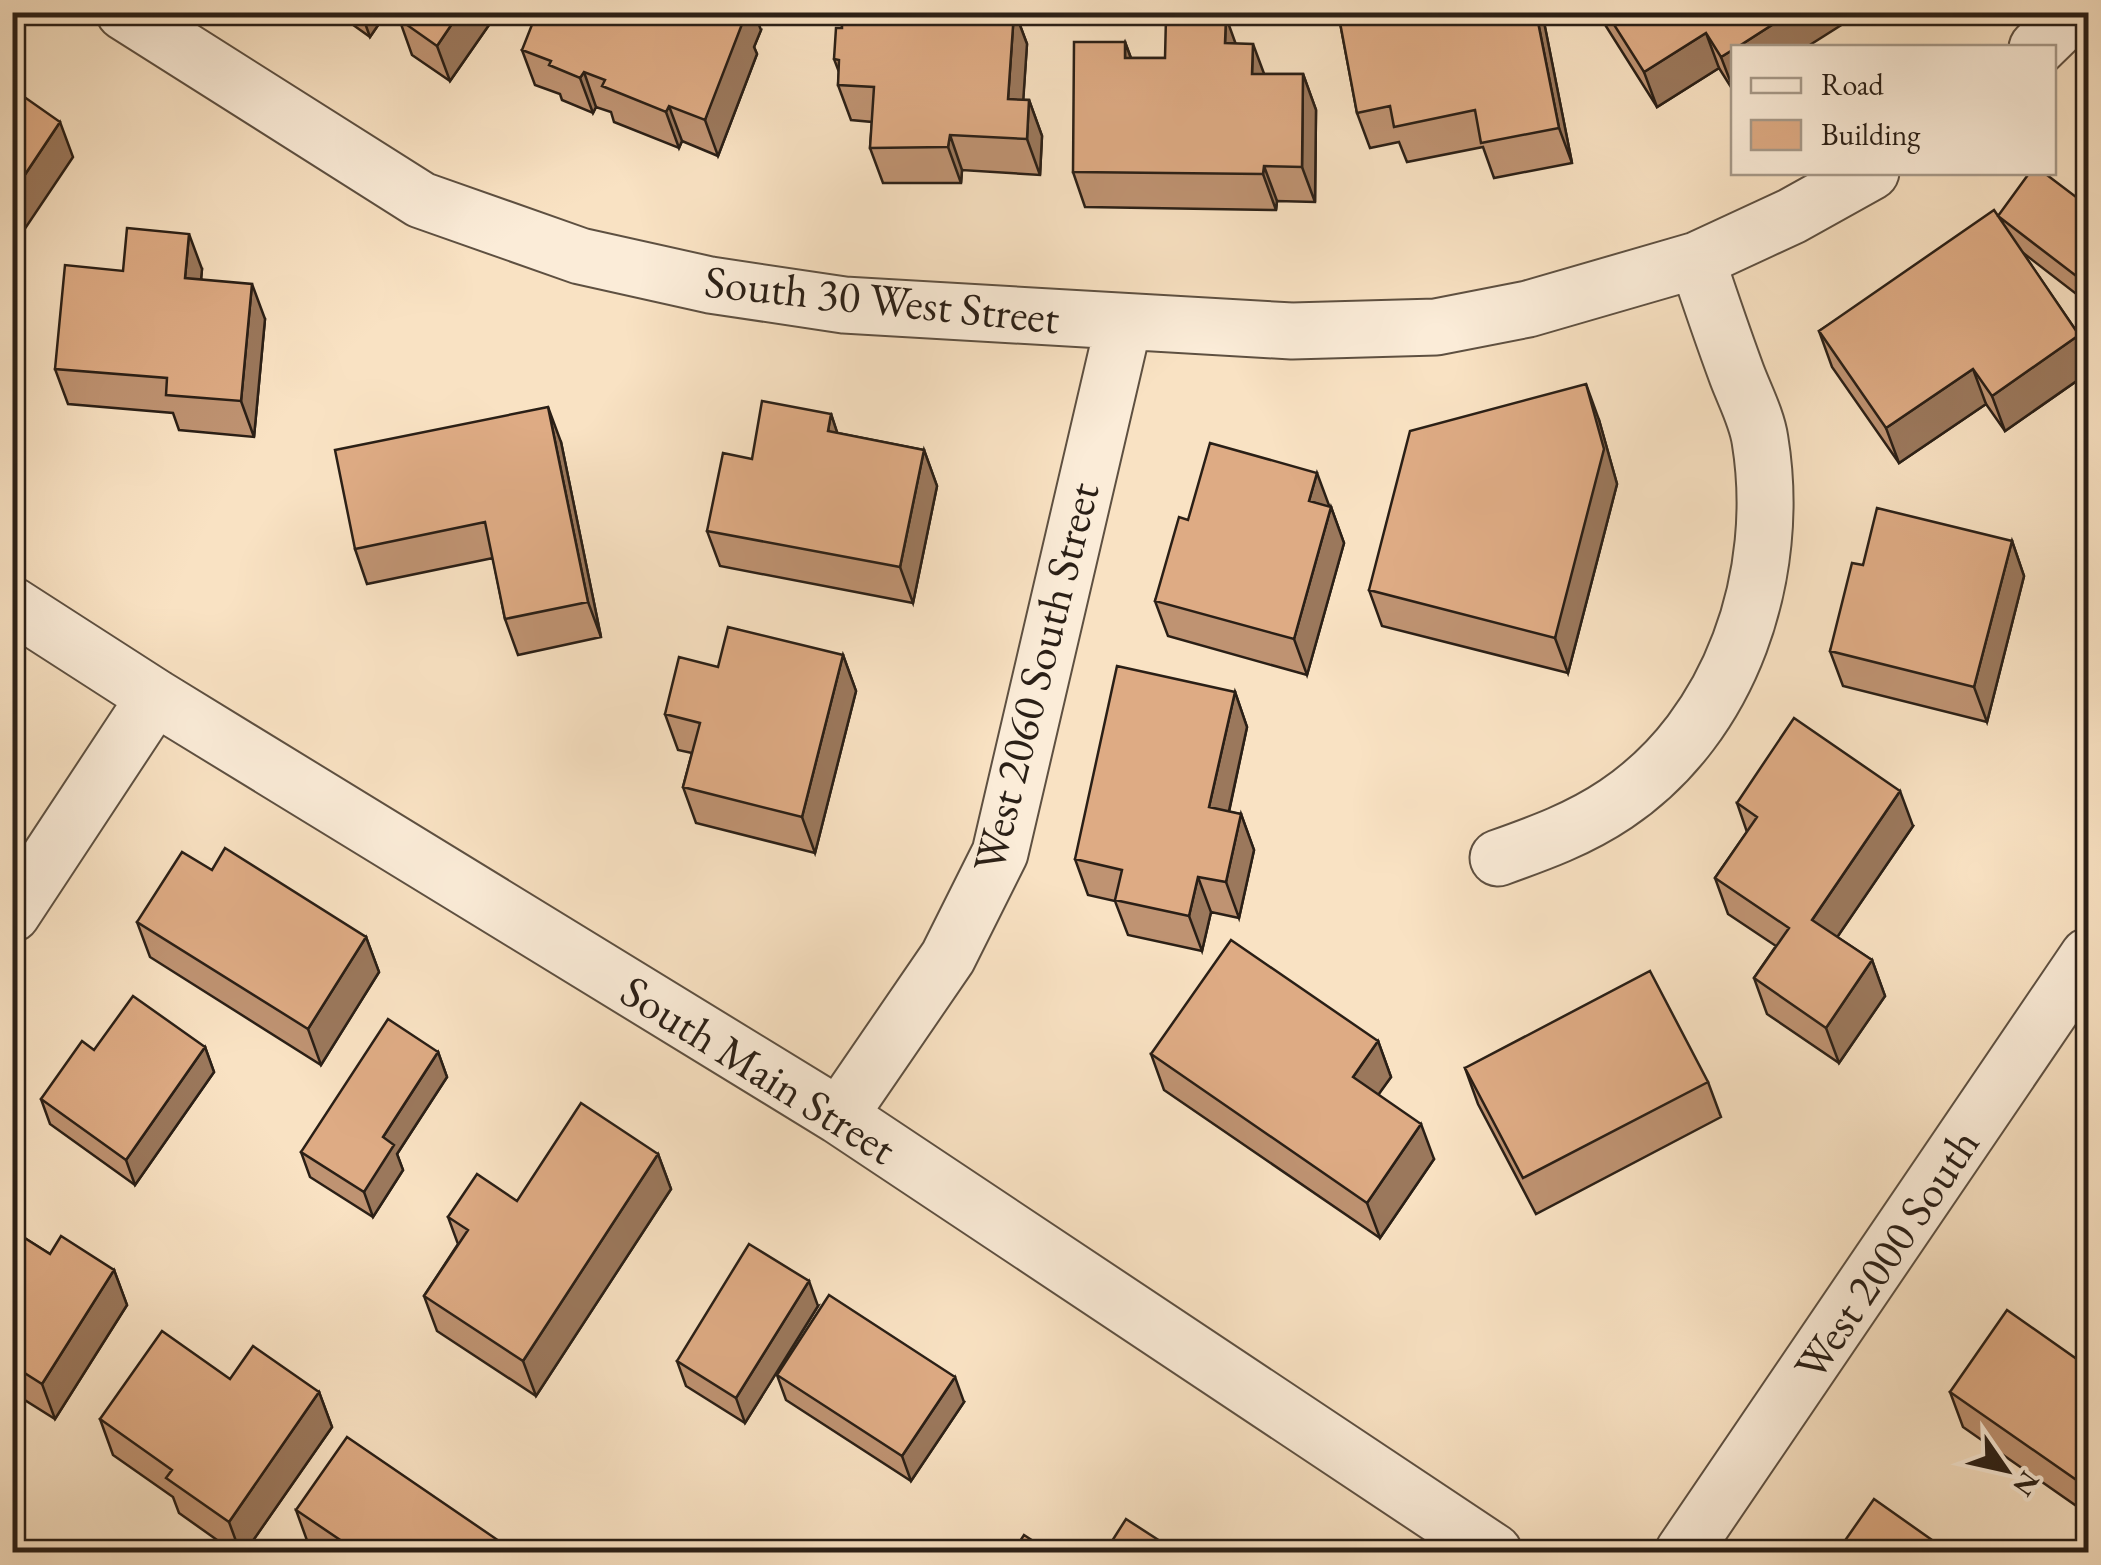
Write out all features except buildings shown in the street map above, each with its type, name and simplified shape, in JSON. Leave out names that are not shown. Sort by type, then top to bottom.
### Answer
[{"type":"street","name":"South 30 West Street","points":[[124,12],[421,200],[580,256],[710,286],[844,304],[1292,331],[1436,328],[1528,309],[1697,260],[1792,216],[1867,175]]},
{"type":"street","points":[[2041,45],[2074,12]]},
{"type":"street","points":[[1498,858],[1562,836],[1618,803],[1680,749],[1725,679],[1755,600],[1767,521],[1760,437],[1697,260]]},
{"type":"street","name":"West 2060 South Street","points":[[839,1116],[948,957],[1000,853],[1124,322]]},
{"type":"street","name":"South Main Street","points":[[12,605],[839,1116],[1494,1552]]},
{"type":"street","points":[[12,914],[155,696]]},
{"type":"street","name":"West 2000 South","points":[[1683,1552],[2088,956]]}]
